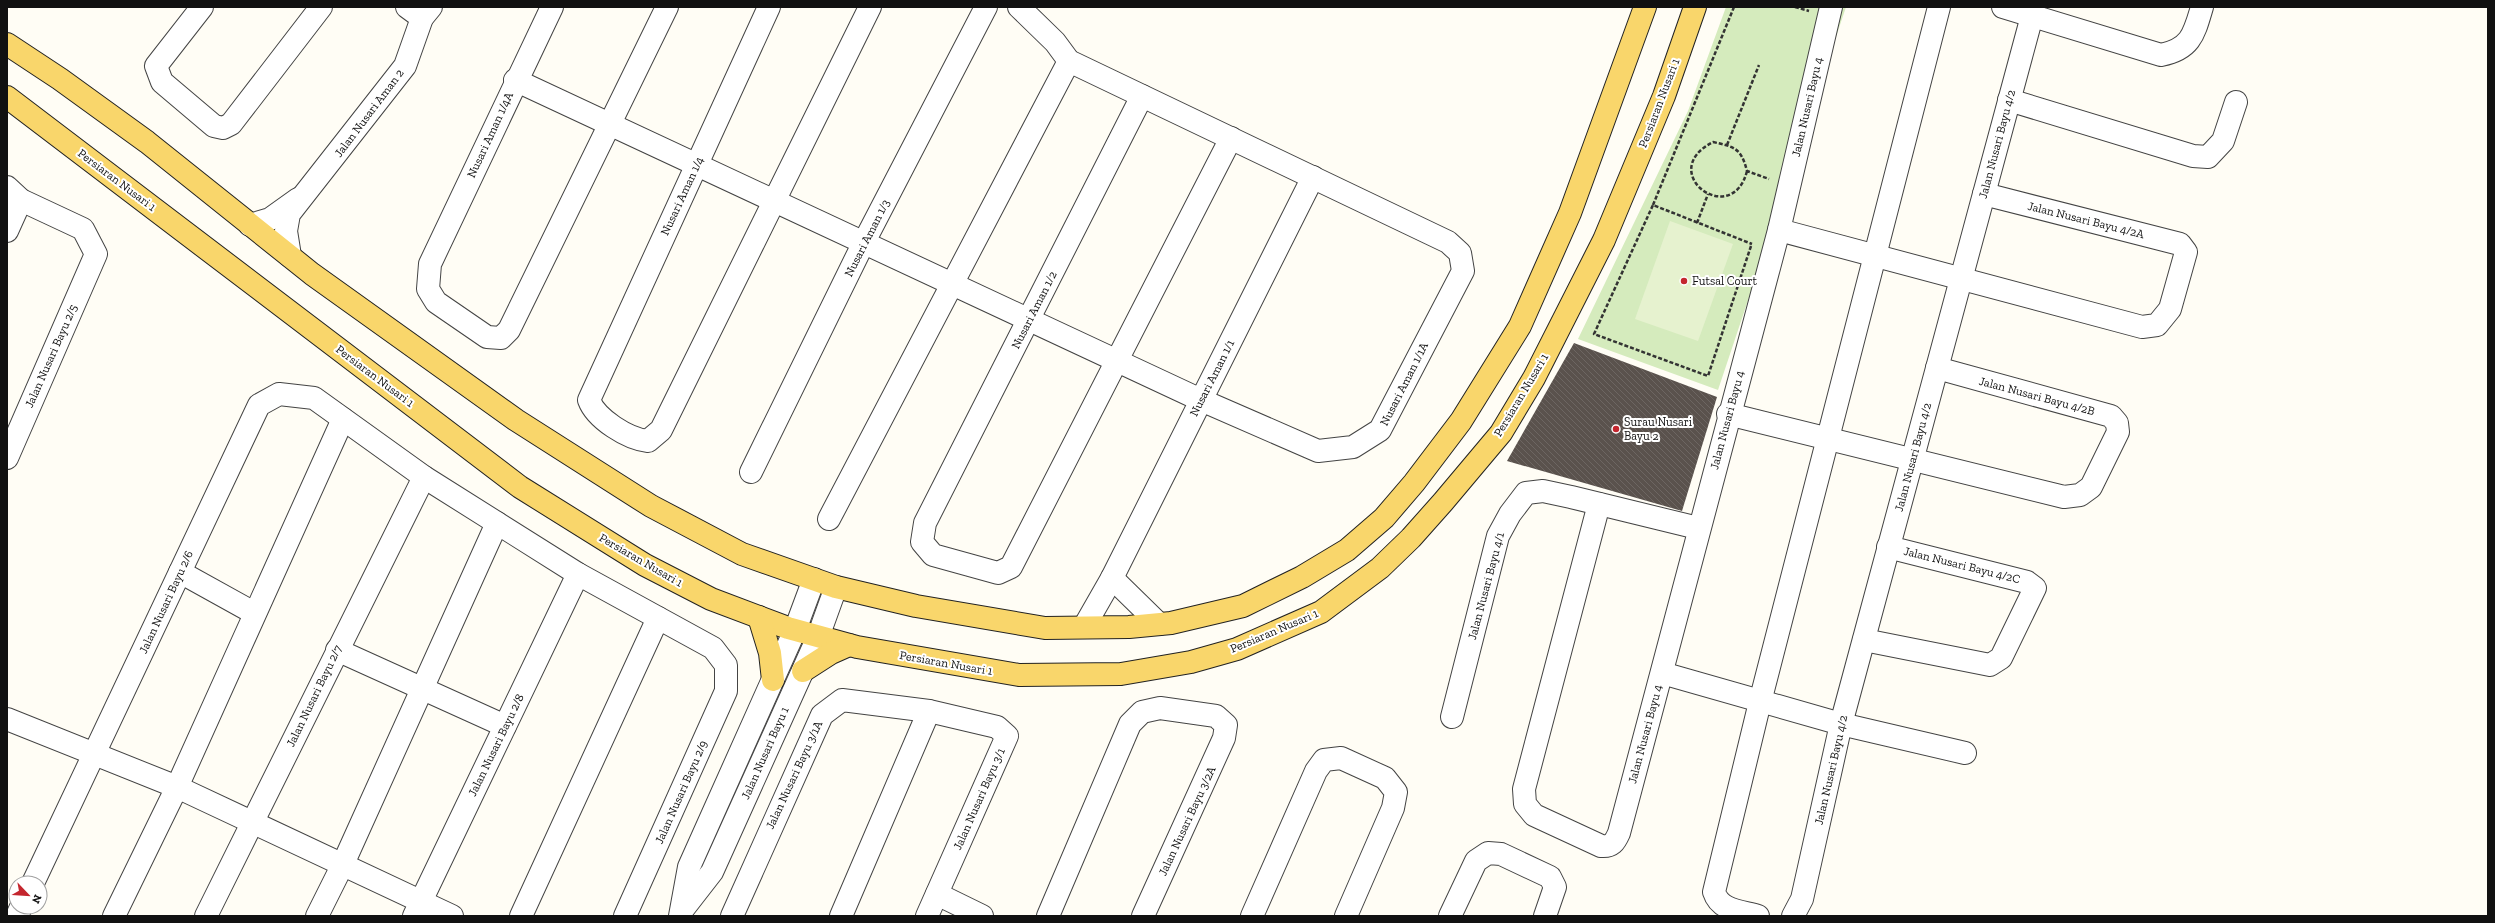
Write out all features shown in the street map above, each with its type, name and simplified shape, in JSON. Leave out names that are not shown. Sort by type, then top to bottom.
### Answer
[{"type":"main road","points":[[7,44],[60,79],[147,142],[290,256],[417,351],[516,420],[651,506],[742,554],[836,587],[916,606],[1046,628],[1159,624],[1244,606],[1302,577],[1341,554],[1384,518],[1445,446],[1520,326],[1570,213],[1645,7]]},
{"type":"main road","name":"Persiaran Nusari 1","points":[[7,97],[520,486],[645,565],[711,599],[795,630],[849,645],[1019,675],[1121,674],[1191,662],[1237,649],[1321,612],[1380,568],[1411,538],[1501,433],[1534,378],[1604,240],[1664,96],[1695,7]]},
{"type":"main road","points":[[759,617],[770,653],[773,680]]},
{"type":"main road","points":[[803,671],[831,653],[849,645]]},
{"type":"street","points":[[202,7],[156,66],[162,82],[214,126],[223,128],[230,124],[321,7]]},
{"type":"street","name":"Nusari Aman 1/4A","points":[[552,7],[515,80],[430,264],[428,289],[436,302],[487,337],[501,338],[509,330],[610,123]]},
{"type":"street","points":[[610,123],[667,7]]},
{"type":"street","name":"Nusari Aman 1/4","points":[[770,7],[696,164],[594,386],[589,400],[593,411],[634,440],[648,441],[661,430],[870,7]]},
{"type":"street","name":"Nusari Aman 1/3","points":[[751,472],[864,242],[986,7]]},
{"type":"street","points":[[1019,7],[1055,42],[1068,60],[1313,177]]},
{"type":"street","name":"Jalan Nusari Bayu 4","points":[[1599,504],[1524,789],[1525,804],[1534,815],[1547,823],[1601,846],[1612,844],[1619,833],[1662,673],[1728,414],[1779,230],[1830,7]]},
{"type":"street","points":[[1758,916],[1724,906],[1717,901],[1714,892],[1760,702],[1939,7]]},
{"type":"street","points":[[2008,8],[2161,55],[2175,52],[2186,45],[2194,32],[2202,7]]},
{"type":"street","name":"Jalan Nusari Aman 2","points":[[290,256],[286,231],[289,214],[308,192],[405,66],[420,11]]},
{"type":"street","name":"Jalan Nusari Bayu 4/2","points":[[1797,908],[1841,724],[2032,16]]},
{"type":"street","points":[[829,519],[1068,60]]},
{"type":"street","name":"Nusari Aman 1/1A","points":[[515,80],[1201,400],[1318,451],[1353,447],[1380,430],[1462,271],[1460,253],[1448,242],[1313,177]]},
{"type":"street","name":"Nusari Aman 1/2","points":[[1142,96],[925,523],[922,542],[933,556],[998,573],[1011,567],[1231,138]]},
{"type":"street","points":[[2009,100],[2193,156],[2208,157],[2223,141],[2236,102]]},
{"type":"street","name":"Nusari Aman 1/1","points":[[1084,627],[1112,578],[1313,177]]},
{"type":"street","name":"Jalan Nusari Aman 2","points":[[250,225],[270,219],[308,192]]},
{"type":"street","points":[[7,231],[14,193]]},
{"type":"street","name":"Jalan Nusari Bayu 2/5","points":[[7,458],[13,428],[96,254],[83,229],[14,193]]},
{"type":"street","name":"Jalan Nusari Bayu 4/2A","points":[[1962,278],[2142,327],[2157,325],[2170,309],[2186,252],[2180,244],[1984,194]]},
{"type":"street","points":[[1779,230],[1962,278]]},
{"type":"street","name":"Jalan Nusari Bayu 4/2B","points":[[1912,460],[2064,497],[2080,495],[2091,487],[2115,441],[2118,432],[2117,423],[2111,416],[1937,368]]},
{"type":"street","name":"Jalan Nusari Bayu 2/6","points":[[37,875],[259,405],[279,394],[314,398],[424,477],[578,574],[713,648],[726,665]]},
{"type":"street","points":[[1728,414],[1912,460]]},
{"type":"street","points":[[114,916],[177,787],[254,613],[343,419]]},
{"type":"street","name":"Jalan Nusari Bayu 2/7","points":[[206,916],[336,650],[424,477]]},
{"type":"street","name":"Jalan Nusari Bayu 4/1","points":[[1452,718],[1498,536],[1510,514],[1526,493],[1543,491],[1698,528]]},
{"type":"street","points":[[317,916],[343,864],[497,523]]},
{"type":"street","name":"Jalan Nusari Bayu 4/2C","points":[[1864,640],[1990,665],[2001,658],[2035,588],[2027,582],[1888,547]]},
{"type":"street","points":[[180,572],[254,613]]},
{"type":"street","name":"Jalan Nusari Bayu 2/8","points":[[417,909],[578,574]]},
{"type":"street","points":[[1112,578],[1159,624]]},
{"type":"street","name":"Jalan Nusari Bayu 1","points":[[680,914],[689,867],[795,630],[814,579]]},
{"type":"street","name":"Jalan Nusari Bayu 1","points":[[680,914],[712,872],[803,671],[836,587]]},
{"type":"street","points":[[521,916],[658,618]]},
{"type":"street","points":[[336,650],[505,726]]},
{"type":"street","name":"Jalan Nusari Bayu 2/9","points":[[625,916],[726,691],[726,665]]},
{"type":"street","points":[[1662,673],[1841,724],[1965,753]]},
{"type":"street","name":"Jalan Nusari Bayu 3/1A","points":[[732,916],[822,715],[842,700],[929,711]]},
{"type":"street","name":"Jalan Nusari Bayu 3/2A","points":[[1048,916],[1130,724],[1142,712],[1160,708],[1216,716],[1226,725],[1224,738],[1143,916]]},
{"type":"street","points":[[841,916],[929,711]]},
{"type":"street","name":"Jalan Nusari Bayu 3/1","points":[[927,916],[1007,736],[997,727],[929,711]]},
{"type":"street","points":[[7,719],[177,787],[252,820],[343,864],[417,909],[452,916]]},
{"type":"street","points":[[1252,916],[1316,771],[1324,760],[1340,758],[1385,778],[1396,792],[1393,808],[1346,916]]},
{"type":"street","points":[[1450,916],[1476,861],[1488,854],[1502,854],[1550,877],[1555,887],[1545,916]]},
{"type":"street","points":[[937,894],[982,916]]},
{"type":"path","points":[[1734,7],[1653,206],[1594,334],[1708,376],[1754,237]]},
{"type":"path","points":[[1727,145],[1759,65]]},
{"type":"path","points":[[1713,142],[1735,148],[1743,155],[1747,170],[1743,183],[1729,196],[1719,196],[1708,194],[1700,189],[1692,179],[1691,166],[1702,148],[1713,142]]},
{"type":"path","points":[[1747,170],[1773,180]]},
{"type":"path","points":[[1697,223],[1708,194]]},
{"type":"path","points":[[1653,206],[1752,244]]},
{"type":"green space","points":[[1726,7],[1846,7],[1718,390],[1578,339],[1688,111]]},
{"type":"green space","name":"Futsal Court","points":[[1670,221],[1733,244],[1698,341],[1635,319]]},
{"type":"building","name":"Surau Nusari Bayu 2","points":[[1574,343],[1717,397],[1682,511],[1507,461]]},
{"type":"place","name":"Futsal Court","points":[[1684,281]]},
{"type":"place","name":"Surau Nusari Bayu 2","points":[[1616,429]]}]
